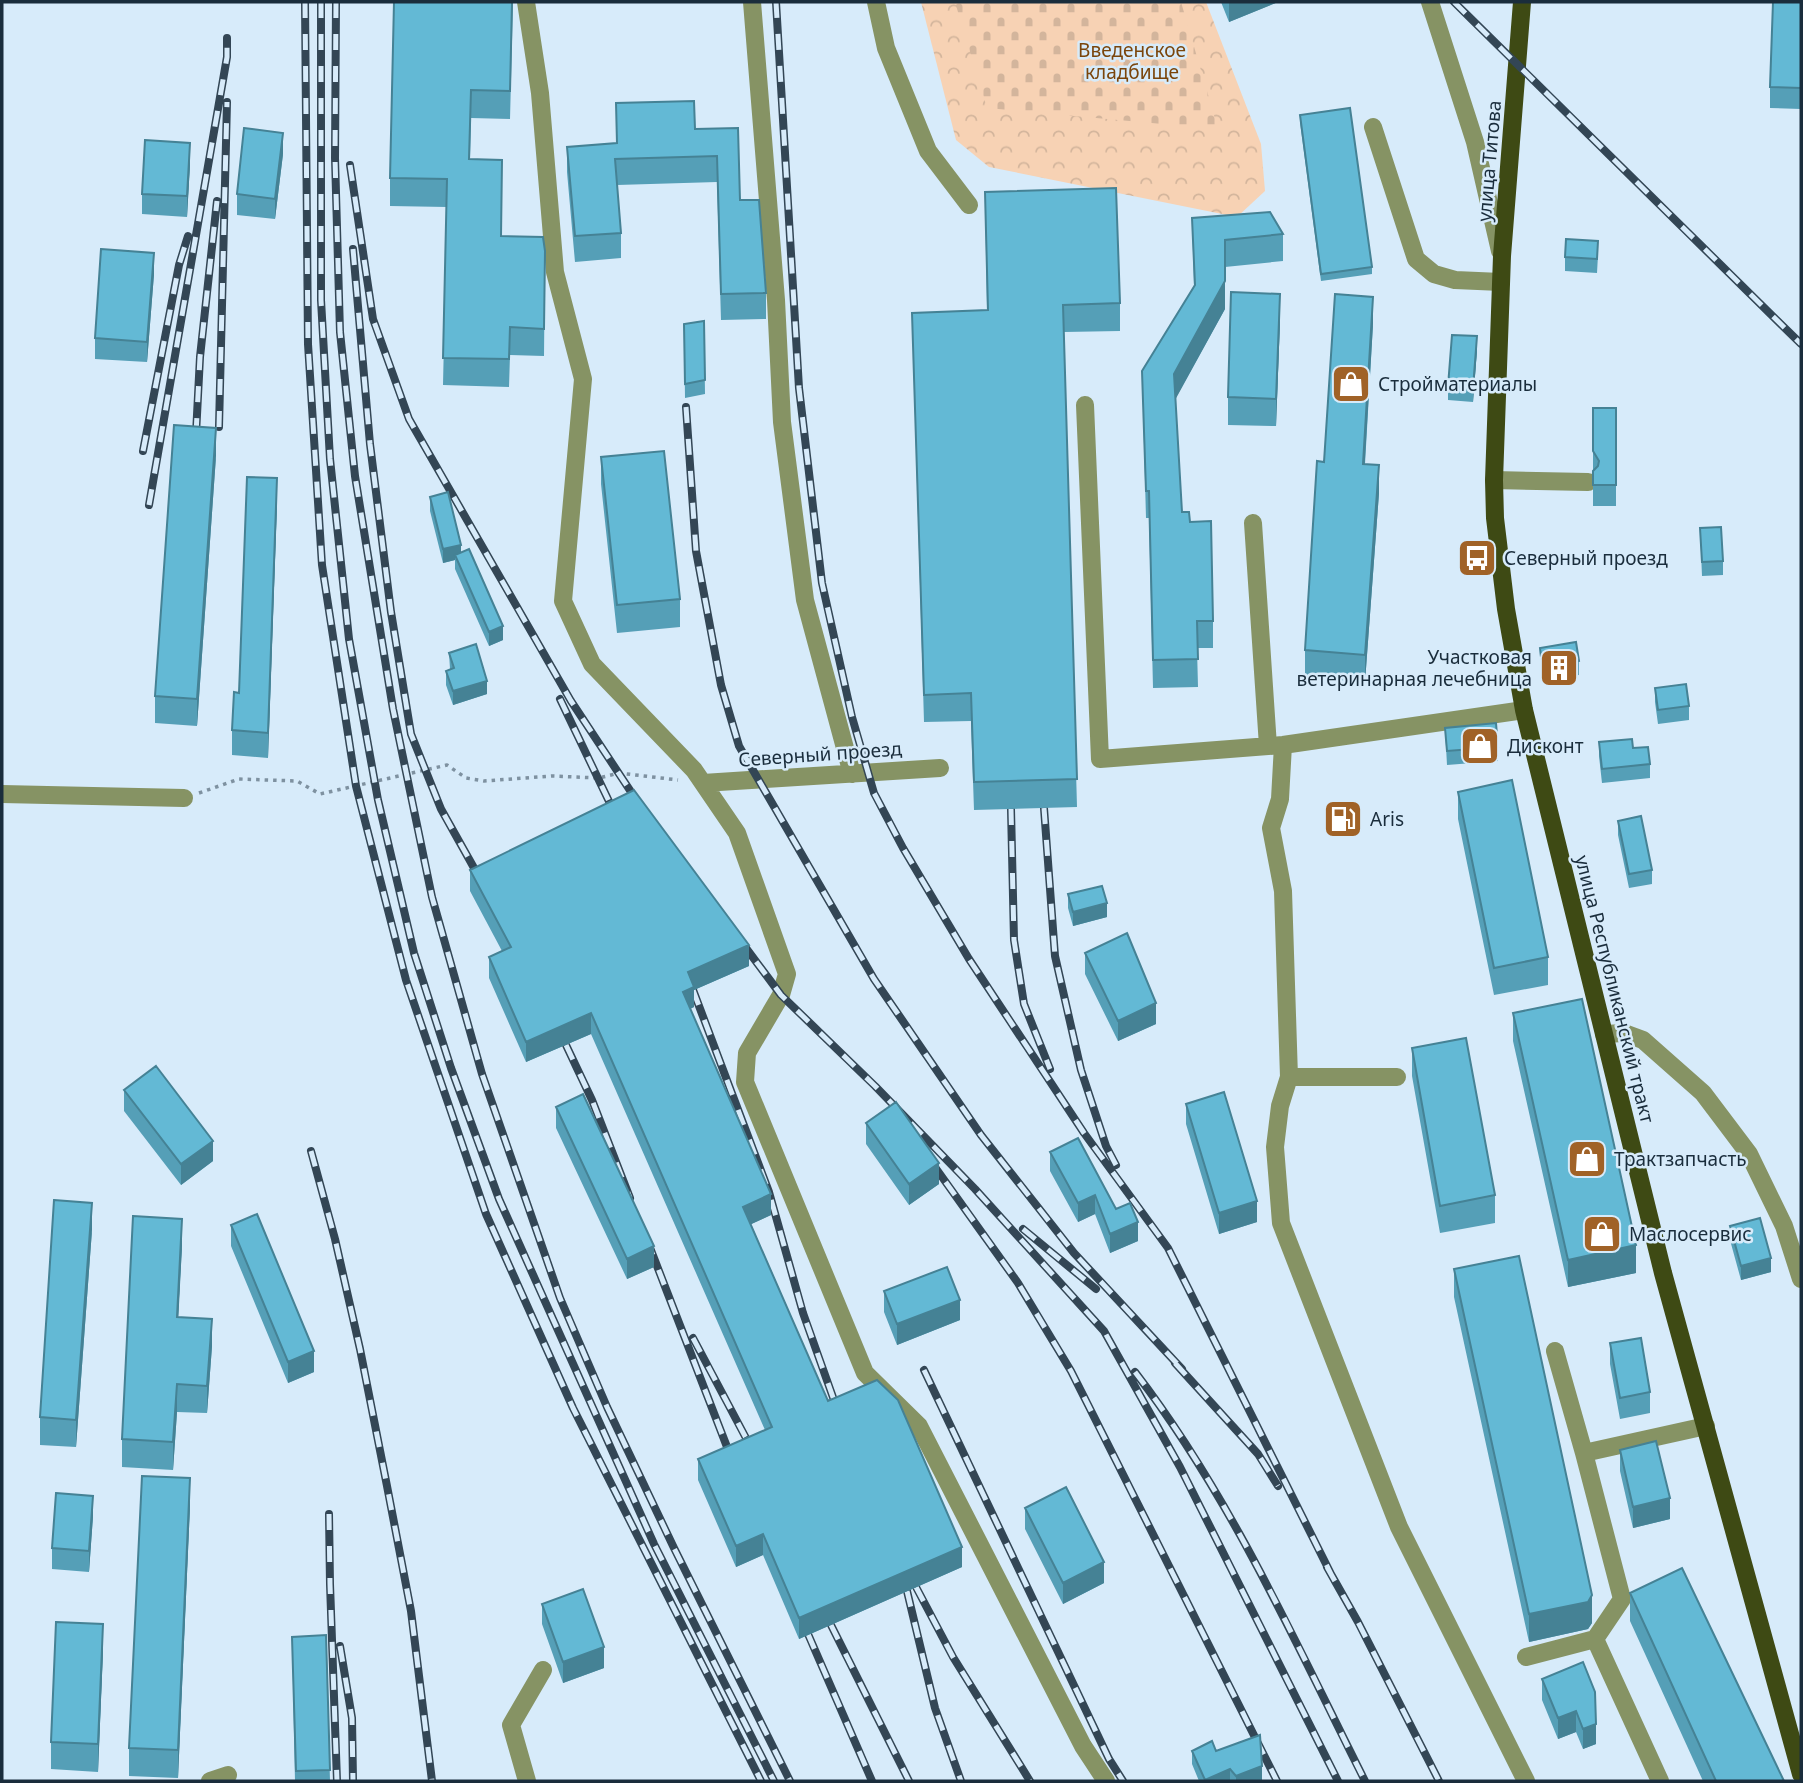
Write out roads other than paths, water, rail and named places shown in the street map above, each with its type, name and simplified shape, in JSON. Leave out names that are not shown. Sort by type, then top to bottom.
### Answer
[{"type":"main road","name":"улица Титова","points":[[1499,325],[1522,2]]},
{"type":"main road","name":"улица Республиканский тракт","points":[[1499,325],[1494,518],[1506,609],[1524,710],[1663,1273],[1801,1774]]},
{"type":"street","points":[[526,2],[540,93],[555,272],[583,379],[563,601],[592,664],[694,770],[737,833],[787,974],[781,995],[747,1053],[745,1082],[865,1373],[919,1426],[1083,1746],[1106,1781]]},
{"type":"street","points":[[752,2],[776,300],[782,422],[804,600],[852,774]]},
{"type":"street","points":[[876,2],[886,48],[928,151],[969,205]]},
{"type":"street","points":[[1430,2],[1475,142],[1502,256]]},
{"type":"street","points":[[1373,127],[1416,258],[1434,274],[1455,280],[1501,282]]},
{"type":"street","points":[[1086,405],[1100,759],[1275,745],[1524,710]]},
{"type":"street","points":[[1494,480],[1588,482]]},
{"type":"street","points":[[1253,523],[1280,799],[1271,828],[1283,891],[1289,1077],[1280,1106],[1275,1147],[1280,1223],[1399,1527],[1526,1781]]},
{"type":"street","name":"Северный проезд","points":[[703,783],[940,768]]},
{"type":"street","points":[[2,794],[184,798]]},
{"type":"street","points":[[1604,1034],[1624,1033],[1643,1040],[1703,1093],[1749,1154],[1783,1226],[1801,1279]]},
{"type":"street","points":[[1289,1077],[1397,1077]]},
{"type":"street","points":[[1526,1657],[1595,1639],[1622,1599],[1556,1351]]},
{"type":"street","points":[[1584,1453],[1706,1426]]},
{"type":"street","points":[[1595,1639],[1660,1781]]},
{"type":"street","points":[[527,1781],[511,1725],[543,1670]]},
{"type":"street","points":[[210,1781],[228,1774]]},
{"type":"railway","points":[[305,2],[308,344],[322,565],[356,786],[406,980],[486,1214],[573,1408],[761,1781]]},
{"type":"railway","points":[[321,2],[321,300],[330,459],[349,639],[378,800],[414,953],[451,1068],[499,1199],[654,1544],[774,1781]]},
{"type":"railway","points":[[336,2],[335,158],[340,332],[355,476],[393,709],[432,897],[482,1074],[560,1298],[607,1407],[674,1548],[790,1781]]},
{"type":"railway","points":[[776,2],[799,388],[822,583],[852,717],[874,793],[903,848],[969,959],[1084,1133],[1168,1248],[1331,1574]]},
{"type":"railway","points":[[1454,2],[1801,344]]},
{"type":"railway","points":[[149,505],[227,57],[227,38]]},
{"type":"railway","points":[[219,427],[227,102]]},
{"type":"railway","points":[[350,165],[373,319],[409,419],[571,701],[641,807]]},
{"type":"railway","points":[[196,434],[200,357],[217,201]]},
{"type":"railway","points":[[143,451],[179,265],[188,236]]},
{"type":"railway","points":[[353,249],[370,444],[391,612],[411,734],[441,809],[483,884]]},
{"type":"railway","points":[[686,407],[696,551],[721,685],[739,746],[874,979],[981,1135],[1074,1253],[1182,1369]]},
{"type":"railway","points":[[560,699],[617,818]]},
{"type":"railway","points":[[1044,808],[1055,956],[1081,1070],[1106,1146],[1116,1165]]},
{"type":"railway","points":[[1011,809],[1014,940],[1024,1004],[1050,1069]]},
{"type":"railway","points":[[737,936],[781,995],[875,1086],[975,1189],[1104,1331],[1180,1467],[1338,1781]]},
{"type":"railway","points":[[693,990],[769,1192],[803,1313],[840,1417]]},
{"type":"railway","points":[[566,1045],[592,1100],[630,1198]]},
{"type":"railway","points":[[311,1151],[335,1239],[360,1349],[387,1486],[411,1611],[432,1781]]},
{"type":"railway","points":[[927,1156],[1018,1283],[1071,1371],[1277,1781]]},
{"type":"railway","points":[[1023,1229],[1096,1289]]},
{"type":"railway","points":[[647,1240],[734,1465]]},
{"type":"railway","points":[[693,1338],[755,1455]]},
{"type":"railway","points":[[1175,1363],[1258,1454],[1278,1486]]},
{"type":"railway","points":[[924,1370],[1109,1759],[1123,1781]]},
{"type":"railway","points":[[1135,1372],[1170,1420],[1232,1520],[1287,1623],[1365,1781]]},
{"type":"railway","points":[[329,1514],[337,1781]]},
{"type":"railway","points":[[1327,1567],[1439,1781]]},
{"type":"railway","points":[[916,1587],[953,1657],[1030,1781]]},
{"type":"railway","points":[[907,1591],[935,1708],[961,1781]]},
{"type":"railway","points":[[831,1625],[909,1781]]},
{"type":"railway","points":[[808,1634],[872,1781]]},
{"type":"railway","points":[[340,1646],[352,1718],[353,1781]]},
{"type":"place","name":"Стройматериалы","points":[[1351,384]]},
{"type":"place","name":"Северный проезд","points":[[1477,558]]},
{"type":"place","name":"Участковая ветеринарная лечебница","points":[[1559,668]]},
{"type":"place","name":"Дисконт","points":[[1480,746]]},
{"type":"place","name":"Aris","points":[[1343,819]]},
{"type":"place","name":"Трактзапчасть","points":[[1587,1159]]},
{"type":"place","name":"Маслосервис","points":[[1602,1234]]},
{"type":"park label","name":"Введенское кладбище","points":[[1132,61]]}]
